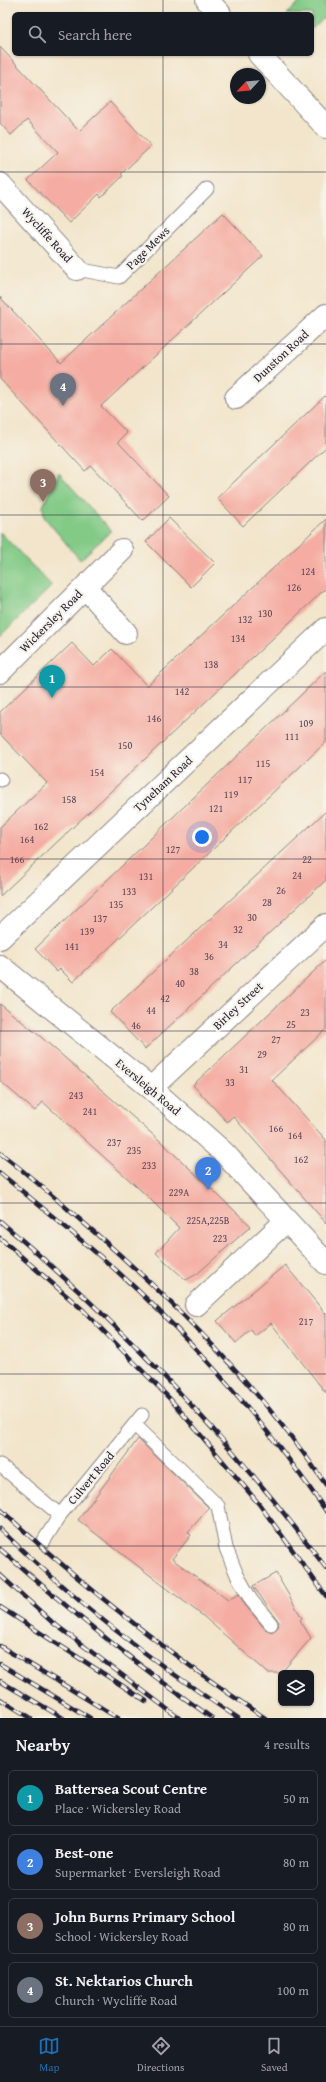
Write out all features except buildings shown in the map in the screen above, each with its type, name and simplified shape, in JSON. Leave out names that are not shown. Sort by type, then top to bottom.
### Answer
[{"type":"street","points":[[207,0],[218,12]]},
{"type":"street","points":[[261,56],[326,127]]},
{"type":"street","name":"Wycliffe Road","points":[[0,184],[77,269]]},
{"type":"street","name":"Dunston Road","points":[[236,398],[326,315]]},
{"type":"street","name":"Wickersley Road","points":[[0,672],[122,550]]},
{"type":"street","name":"Wickersley Road","points":[[85,587],[126,633]]},
{"type":"street","name":"Tyneham Road","points":[[0,938],[326,630]]},
{"type":"street","name":"Birley Street","points":[[151,1088],[326,925]]},
{"type":"street","name":"Eversleigh Road","points":[[0,966],[151,1088],[224,1153],[326,1263]]},
{"type":"street","points":[[196,1305],[286,1221]]},
{"type":"lane","name":"Page Mews","points":[[77,269],[119,277],[208,189]]},
{"type":"lane","name":"Culvert Road","points":[[43,1542],[60,1515],[139,1420],[218,1506],[226,1548],[237,1575],[251,1600],[271,1624]]},
{"type":"lane","points":[[0,1465],[60,1515]]},
{"type":"green space","points":[[302,0],[326,0],[326,16],[314,27],[314,12],[289,12]]},
{"type":"green space","points":[[59,473],[111,531],[80,560],[44,517],[43,506]]},
{"type":"green space","points":[[0,532],[52,586],[0,636]]},
{"type":"railway","points":[[0,1153],[36,1181],[93,1231],[188,1319],[218,1350],[275,1416],[326,1485]]},
{"type":"railway","points":[[0,1173],[104,1259],[175,1327],[229,1386],[254,1416],[326,1511]]},
{"type":"railway","points":[[0,1221],[89,1301],[173,1385],[252,1474],[326,1568]]},
{"type":"railway","points":[[0,1238],[83,1310],[171,1400],[259,1504],[326,1596]]},
{"type":"railway","points":[[0,1509],[31,1538],[128,1619],[196,1670],[265,1718]]},
{"type":"railway","points":[[0,1529],[55,1580],[114,1629],[145,1653],[238,1718]]},
{"type":"railway","points":[[0,1549],[104,1636],[157,1678],[212,1718]]},
{"type":"railway","points":[[0,1575],[52,1622],[179,1718]]},
{"type":"railway","points":[[0,1607],[146,1701]]},
{"type":"railway","points":[[0,1646],[118,1718]]},
{"type":"railway","points":[[0,1664],[90,1718]]},
{"type":"railway","points":[[0,1681],[63,1718]]},
{"type":"railway","points":[[0,1699],[31,1718]]},
{"type":"place","name":"St. Nektarios Church","points":[[63,406]]},
{"type":"place","name":"John Burns Primary School","points":[[43,502]]},
{"type":"place","name":"Battersea Scout Centre","points":[[52,698]]},
{"type":"place","name":"Best-one","points":[[208,1190]]}]
